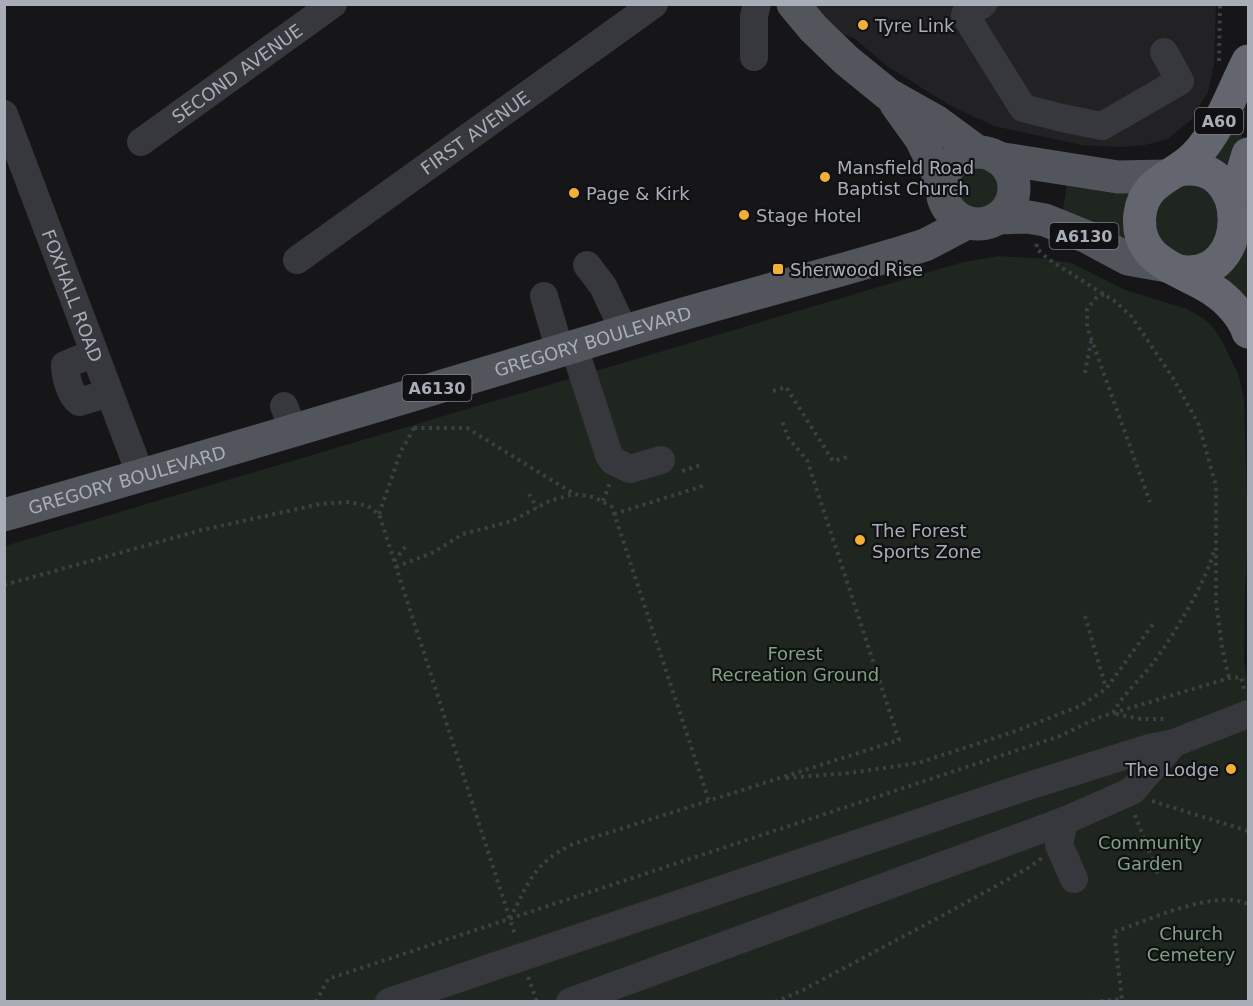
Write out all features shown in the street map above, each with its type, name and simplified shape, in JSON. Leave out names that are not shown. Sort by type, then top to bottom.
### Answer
[{"type":"highway","name":"A60","points":[[1171,173],[1194,157],[1211,136],[1248,61]]},
{"type":"highway","name":"A60","points":[[1242,208],[1248,154]]},
{"type":"highway","points":[[1173,269],[1200,272],[1218,266],[1225,261],[1238,244],[1242,234],[1242,208],[1224,180],[1208,171],[1197,169],[1171,173],[1147,193],[1140,210],[1139,220],[1145,245],[1157,260],[1173,269],[1214,290],[1229,302],[1248,332]]},
{"type":"main road","points":[[793,4],[813,28],[846,60],[889,95],[937,122],[1011,173],[1014,193],[1006,211],[963,206],[889,95]]},
{"type":"main road","points":[[988,155],[1118,177],[1171,173]]},
{"type":"main road","name":"GREGORY BOULEVARD","points":[[963,206],[945,172],[959,157],[988,155]]},
{"type":"main road","name":"GREGORY BOULEVARD","points":[[4,515],[141,476],[288,417],[404,399],[624,331],[925,245],[963,206]]},
{"type":"main road","name":"GREGORY BOULEVARD","points":[[963,206],[1045,220],[1128,259],[1173,269]]},
{"type":"street","name":"SECOND AVENUE","points":[[141,142],[333,4]]},
{"type":"street","name":"FIRST AVENUE","points":[[297,260],[654,4]]},
{"type":"street","points":[[754,57],[754,16],[757,4]]},
{"type":"street","points":[[983,4],[964,15],[1023,108],[1102,126],[1180,81],[1164,52]]},
{"type":"street","name":"FOXHALL ROAD","points":[[4,114],[141,476]]},
{"type":"street","points":[[587,265],[603,286],[624,331]]},
{"type":"street","points":[[544,296],[609,456],[613,461],[630,469],[661,460]]},
{"type":"street","points":[[389,1002],[1016,790],[1181,739],[1248,707]]},
{"type":"street","points":[[570,1002],[1062,833],[1132,799],[1181,739]]},
{"type":"street","points":[[1062,833],[1074,879]]},
{"type":"path","points":[[1037,239],[1036,248],[1048,259],[1116,302],[1131,316],[1173,378],[1199,425],[1216,486],[1216,602],[1229,678]]},
{"type":"path","points":[[1104,294],[1096,298],[1087,309],[1087,327],[1150,502]]},
{"type":"path","points":[[1085,373],[1092,340]]},
{"type":"path","points":[[773,391],[786,387],[833,461],[850,456]]},
{"type":"path","points":[[510,919],[539,866],[553,854],[573,844],[899,740],[807,460],[789,439],[782,420]]},
{"type":"path","points":[[513,927],[379,514],[400,451],[414,428],[467,428],[574,494],[594,497],[612,507],[709,801]]},
{"type":"path","points":[[614,514],[706,485]]},
{"type":"path","points":[[529,494],[537,508]]},
{"type":"path","points":[[396,567],[432,553],[463,534],[512,521],[549,501],[574,494]]},
{"type":"path","points":[[4,585],[202,530],[320,504],[349,502],[368,506],[379,514]]},
{"type":"path","points":[[1113,714],[1121,699],[1155,661],[1178,625],[1212,561],[1216,542]]},
{"type":"path","points":[[394,561],[407,544]]},
{"type":"path","points":[[1086,616],[1106,689]]},
{"type":"path","points":[[774,780],[918,763],[1059,715],[1080,706],[1106,689],[1155,621]]},
{"type":"path","points":[[316,1002],[328,979],[1060,736],[1097,718],[1229,678],[1241,677],[1248,707]]},
{"type":"path","points":[[1113,714],[1141,719],[1168,719],[1181,739]]},
{"type":"path","points":[[1158,874],[1132,799],[1159,804],[1248,831]]},
{"type":"path","points":[[775,1002],[801,991],[1030,867],[1062,833]]},
{"type":"path","points":[[1093,1002],[1123,1000],[1114,932],[1195,904],[1220,901],[1248,904]]},
{"type":"path","points":[[527,972],[537,1002]]},
{"type":"shaded area","points":[[811,5],[1216,5],[1214,64],[1208,92],[1192,119],[1168,139],[1145,145],[1119,147],[1082,145],[994,126],[949,105],[887,66],[854,38],[839,33]]},
{"type":"green space","points":[[1248,86],[1244,129],[1233,166],[1212,158]]},
{"type":"green space","points":[[977,163],[994,170],[1001,187],[994,204],[977,211],[960,204],[953,187],[960,170]]},
{"type":"green space","points":[[1208,182],[1227,240],[1188,261],[1156,242],[1156,198],[1162,190]]},
{"type":"green space","points":[[1067,184],[1132,192],[1131,244],[1063,210]]},
{"type":"green space","points":[[1248,237],[1248,311],[1213,274]]},
{"type":"green space","name":"Forest Recreation Ground","points":[[999,256],[1071,263],[1125,290],[1187,309],[1212,326],[1238,374],[1244,398],[1248,536],[1244,662],[1248,685],[1248,1001],[5,1002],[5,546],[963,262]]},
{"type":"place","name":"Tyre Link","points":[[863,25]]},
{"type":"place","name":"Mansfield Road Baptist Church","points":[[825,177]]},
{"type":"place","name":"Page & Kirk","points":[[574,193]]},
{"type":"place","name":"Stage Hotel","points":[[744,215]]},
{"type":"place","name":"Sherwood Rise","points":[[778,269]]},
{"type":"place","name":"The Forest Sports Zone","points":[[860,540]]},
{"type":"place","name":"The Lodge","points":[[1231,769]]},
{"type":"park label","name":"Community Garden","points":[[1150,852]]},
{"type":"park label","name":"Church Cemetery","points":[[1191,943]]}]
